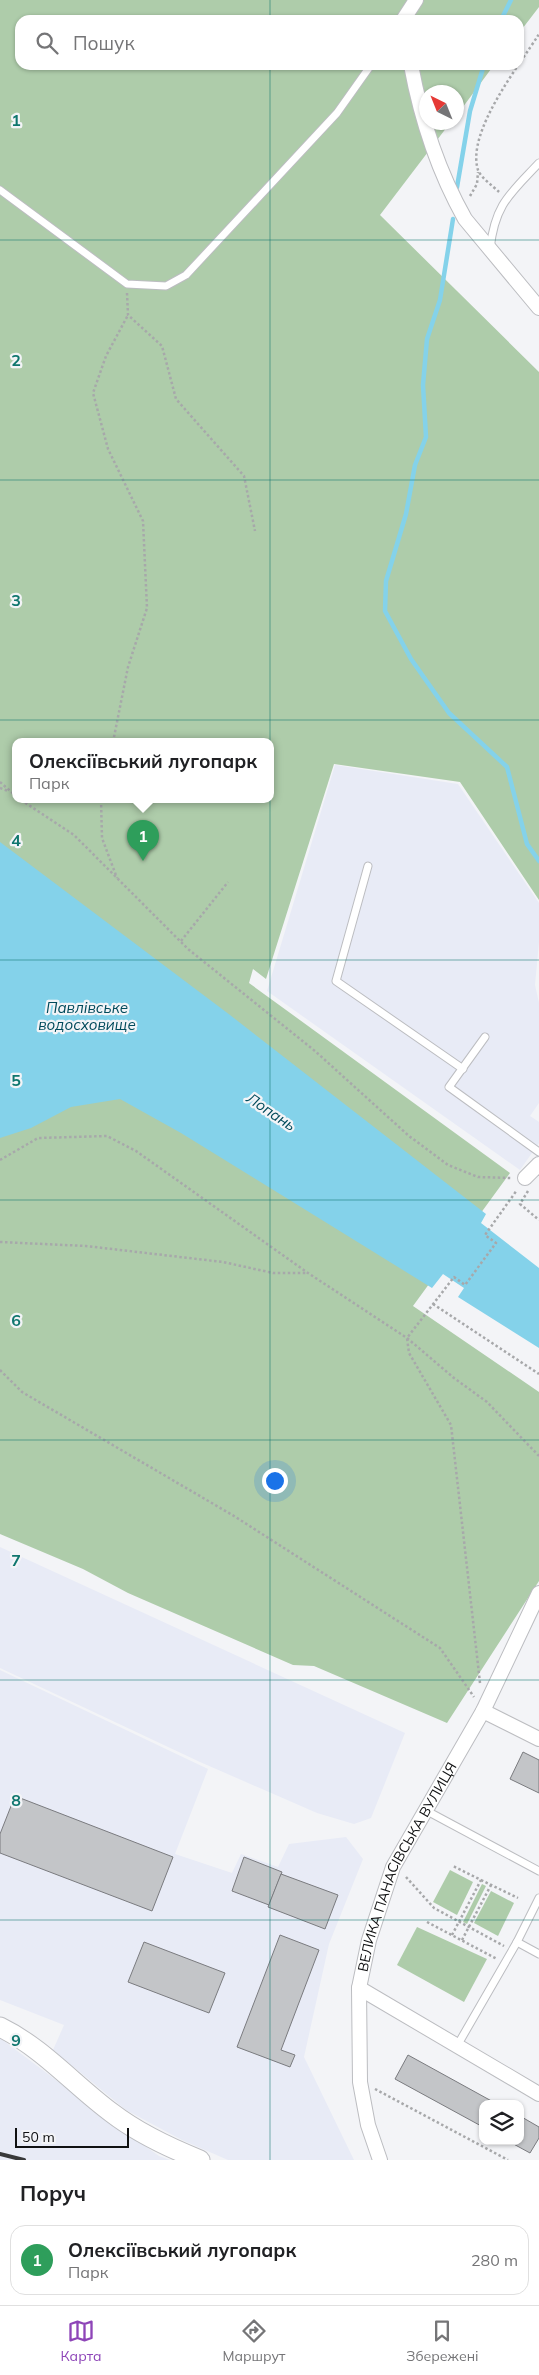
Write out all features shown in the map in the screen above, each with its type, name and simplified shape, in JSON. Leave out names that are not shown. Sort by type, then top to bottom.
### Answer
[{"type":"street","points":[[406,15],[416,0]]},
{"type":"street","points":[[412,70],[432,150],[458,206],[465,219],[539,308]]},
{"type":"street","points":[[525,1178],[539,1164]]},
{"type":"street","name":"ВЕЛИКА ПАНАСІВСЬКА ВУЛИЦЯ","points":[[380,2160],[368,2124],[360,2082],[359,1988],[369,1940],[395,1865],[483,1711],[539,1593]]},
{"type":"street","points":[[483,1711],[539,1739]]},
{"type":"street","points":[[359,1988],[539,2094]]},
{"type":"street","points":[[0,2027],[23,2038],[113,2114],[165,2144],[200,2160]]},
{"type":"lane","points":[[0,190],[127,284],[166,286],[186,276],[337,113],[367,70]]},
{"type":"lane","points":[[490,249],[499,210],[505,198],[539,163]]},
{"type":"lane","points":[[368,866],[336,981],[462,1068]]},
{"type":"lane","points":[[485,1037],[450,1087],[539,1152]]},
{"type":"lane","points":[[427,1811],[539,1871]]},
{"type":"lane","points":[[456,2046],[517,1942],[539,1898]]},
{"type":"lane","points":[[517,1942],[539,1954]]},
{"type":"path","points":[[524,58],[539,34]]},
{"type":"path","points":[[458,206],[468,197],[477,184],[478,172],[475,150],[485,119],[516,70]]},
{"type":"path","points":[[478,172],[505,198]]},
{"type":"path","points":[[114,738],[128,667],[147,608],[143,521],[108,448],[93,393],[106,356],[128,315],[127,284]]},
{"type":"path","points":[[128,315],[162,346],[176,399],[244,476],[255,531]]},
{"type":"path","points":[[0,782],[9,792]]},
{"type":"path","points":[[0,788],[12,794]]},
{"type":"path","points":[[26,803],[74,835],[180,942],[315,1051],[409,1136],[448,1165],[478,1178],[525,1178],[533,1183],[520,1204],[539,1220]]},
{"type":"path","points":[[101,803],[102,838],[119,881]]},
{"type":"path","points":[[180,942],[228,882]]},
{"type":"path","points":[[0,1160],[38,1138],[107,1136],[136,1150],[308,1273],[407,1338],[454,1378],[487,1402],[539,1456]]},
{"type":"path","points":[[483,1711],[451,1425],[409,1353],[407,1338],[454,1277],[465,1285],[496,1243],[485,1235],[508,1202]]},
{"type":"path","points":[[0,1242],[86,1246],[223,1262],[273,1273],[308,1273]]},
{"type":"path","points":[[434,1304],[539,1374]]},
{"type":"path","points":[[0,1370],[22,1392],[234,1516],[440,1648],[483,1711]]},
{"type":"path","points":[[395,1865],[434,1908],[512,1950]]},
{"type":"path","points":[[453,1866],[518,1898]]},
{"type":"path","points":[[452,1935],[481,1880]]},
{"type":"path","points":[[462,1940],[491,1885]]},
{"type":"path","points":[[427,1922],[504,1963]]},
{"type":"path","points":[[360,2082],[508,2160]]},
{"type":"shaded area","points":[[335,765],[458,784],[539,903],[539,942],[535,985],[539,1003],[539,1103],[530,1116],[539,1122],[539,1143],[520,1170],[267,991]]},
{"type":"shaded area","points":[[0,1547],[405,1733],[371,1818],[354,1824],[317,1813],[200,1762],[0,1668]]},
{"type":"shaded area","points":[[0,1670],[208,1769],[175,1854],[232,1873],[241,1854],[278,1867],[289,1844],[346,1837],[363,1859],[329,1944],[304,2057],[354,2160],[228,2160],[182,2140],[126,2110],[53,2050],[64,2025],[0,2000]]},
{"type":"shaded area","points":[[0,2038],[121,2129],[159,2156],[170,2160],[0,2160]]},
{"type":"green space","points":[[0,0],[539,0],[539,7],[524,26],[524,15],[15,15],[15,70],[490,70],[464,106],[464,85],[419,85],[419,130],[445,130],[380,215],[539,372],[539,900],[460,782],[334,764],[266,979],[253,969],[249,983],[510,1173],[413,1306],[539,1392],[539,1581],[447,1723],[314,1666],[293,1665],[128,1593],[83,1569],[0,1534]]},
{"type":"green space","points":[[450,1870],[473,1882],[457,1915],[433,1902]]},
{"type":"green space","points":[[482,1884],[486,1886],[467,1924],[463,1922]]},
{"type":"green space","points":[[491,1891],[514,1903],[498,1936],[474,1923]]},
{"type":"green space","points":[[417,1927],[487,1959],[464,2002],[397,1965]]},
{"type":"water","name":"Павлівське водосховище","points":[[0,842],[230,1015],[486,1214],[481,1223],[539,1268],[539,1348],[458,1297],[464,1288],[443,1274],[432,1288],[181,1133],[120,1099],[71,1107],[31,1128],[0,1138]]},
{"type":"building","points":[[523,1752],[539,1760],[539,1793],[510,1779]]},
{"type":"building","points":[[15,1796],[173,1857],[152,1911],[0,1853],[0,1834]]},
{"type":"building","points":[[244,1857],[282,1872],[269,1905],[232,1891]]},
{"type":"building","points":[[281,1874],[338,1895],[325,1929],[268,1907]]},
{"type":"building","points":[[280,1935],[319,1950],[281,2050],[295,2055],[290,2067],[237,2047]]},
{"type":"building","points":[[144,1942],[225,1973],[209,2013],[128,1982]]},
{"type":"building","points":[[408,2055],[490,2100],[479,2100],[479,2125],[395,2079]]},
{"type":"building","points":[[524,2118],[539,2127],[539,2138],[530,2153],[515,2145],[524,2145]]},
{"type":"waterway","points":[[504,15],[511,0]]},
{"type":"waterway","points":[[457,187],[470,111],[482,70]]},
{"type":"waterway","points":[[453,219],[440,300],[427,339],[423,385],[426,437],[415,465],[406,514],[386,581],[385,611],[411,659],[449,713],[507,767],[527,844],[539,861]]},
{"type":"railway","points":[[0,2154],[24,2160]]},
{"type":"place","name":"Олексіївський лугопарк","points":[[143,861]]},
{"type":"water label","name":"Лопань","points":[[271,1112]]}]
